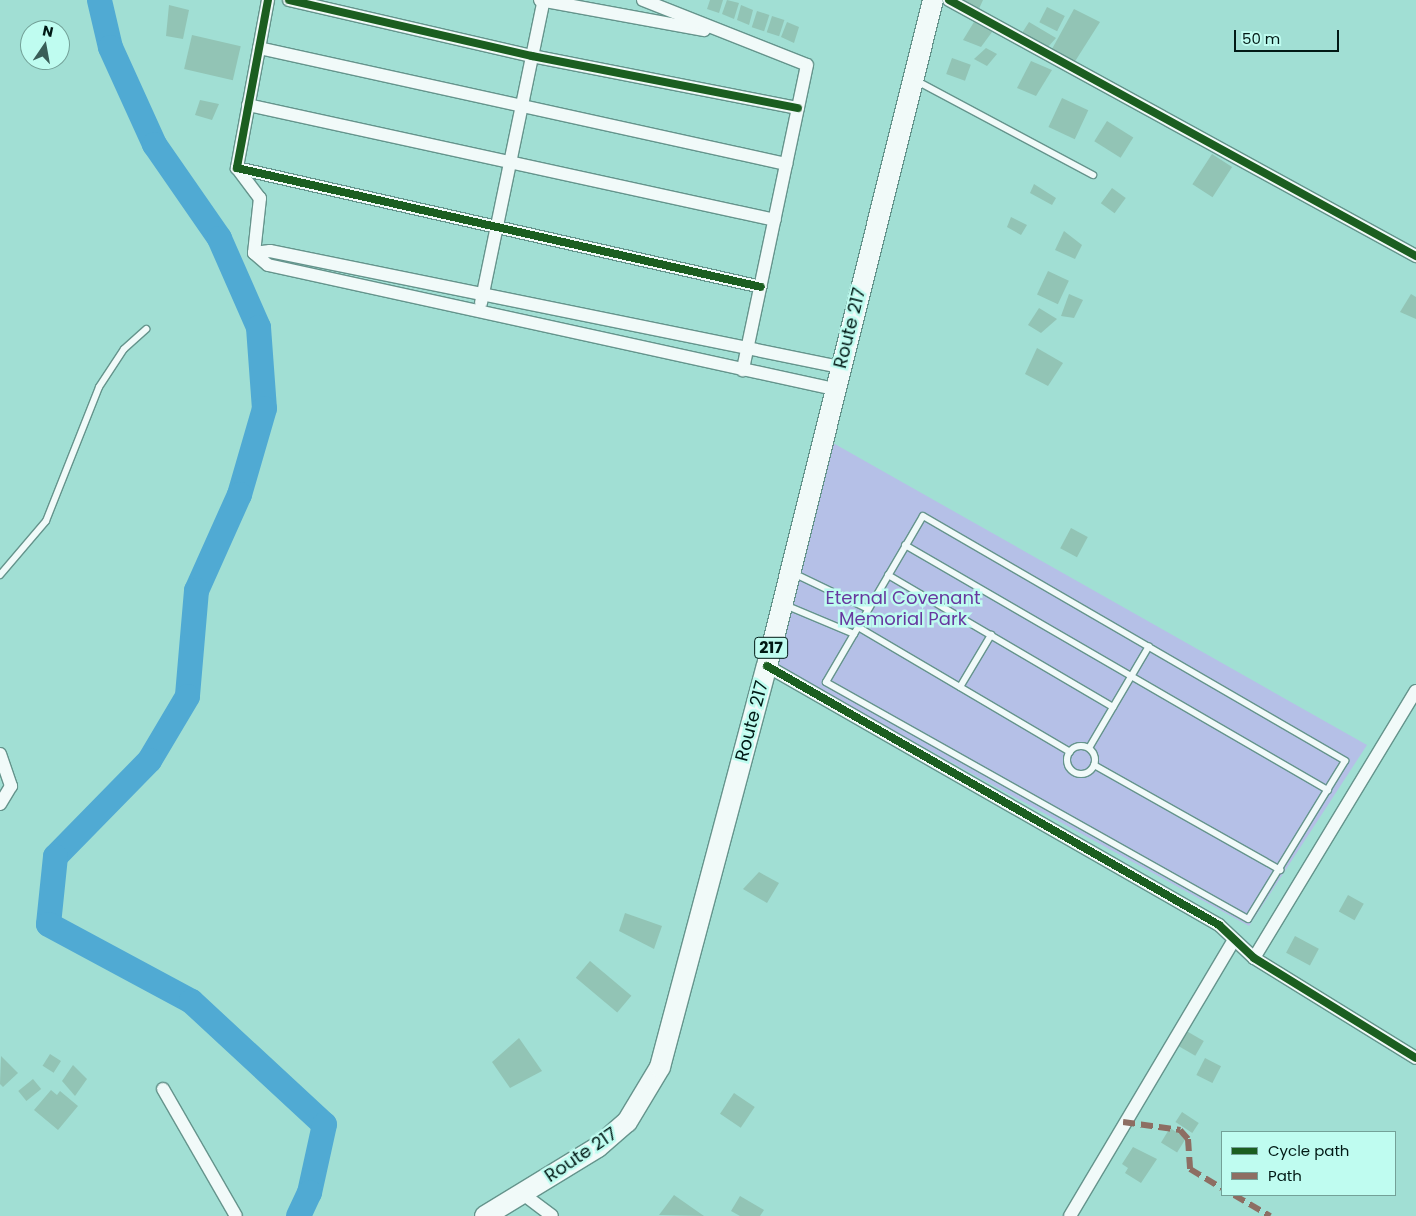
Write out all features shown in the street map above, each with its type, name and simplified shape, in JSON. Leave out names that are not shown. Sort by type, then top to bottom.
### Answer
[{"type":"main road","name":"Route 217","points":[[485,1216],[598,1147],[627,1122],[660,1067],[767,666],[834,390],[933,0]]},
{"type":"street","points":[[254,253],[260,198],[237,168],[268,0]]},
{"type":"street","points":[[289,0],[532,56],[798,108]]},
{"type":"street","points":[[478,313],[543,0],[731,35]]},
{"type":"street","points":[[643,0],[807,65],[743,370]]},
{"type":"street","points":[[949,0],[1416,256]]},
{"type":"street","points":[[259,48],[786,164]]},
{"type":"street","points":[[248,105],[510,164],[774,220]]},
{"type":"street","points":[[237,168],[761,287]]},
{"type":"street","points":[[254,253],[270,251],[840,368]]},
{"type":"street","points":[[254,253],[268,265],[478,313],[834,390]]},
{"type":"street","points":[[767,666],[1219,925],[1254,958],[1416,1058]]},
{"type":"street","points":[[1254,958],[1416,691]]},
{"type":"street","points":[[0,754],[11,786],[0,804]]},
{"type":"street","points":[[1070,1216],[1234,940]]},
{"type":"street","points":[[163,1089],[236,1216]]},
{"type":"street","points":[[523,1194],[552,1216]]},
{"type":"lane","points":[[912,78],[1093,175]]},
{"type":"lane","points":[[0,574],[46,522],[99,387],[124,349],[146,329]]},
{"type":"lane","points":[[923,516],[1345,761],[1280,870],[1248,919],[826,682],[888,576],[923,516]]},
{"type":"lane","points":[[905,545],[1328,790]]},
{"type":"lane","points":[[789,572],[868,610]]},
{"type":"lane","points":[[888,576],[1113,707]]},
{"type":"lane","points":[[782,604],[854,634]]},
{"type":"lane","points":[[858,627],[1070,752]]},
{"type":"lane","points":[[960,687],[991,635]]},
{"type":"lane","points":[[1088,748],[1132,678],[1149,646]]},
{"type":"lane","points":[[1077,746],[1088,748],[1095,758],[1094,765],[1085,773],[1074,771],[1068,764],[1070,752],[1077,746]]},
{"type":"lane","points":[[1094,765],[1280,870]]},
{"type":"green space","name":"Eternal Covenant Memorial Park","points":[[826,439],[1367,745],[1249,926],[771,663]]},
{"type":"building","points":[[710,0],[723,0],[719,13],[707,9]]},
{"type":"building","points":[[727,0],[739,3],[734,19],[722,14]]},
{"type":"building","points":[[956,0],[983,0],[978,11]]},
{"type":"building","points":[[169,5],[189,10],[183,39],[166,36]]},
{"type":"building","points":[[741,5],[753,10],[749,25],[737,20]]},
{"type":"building","points":[[1047,7],[1065,16],[1057,31],[1039,22]]},
{"type":"building","points":[[1074,9],[1100,22],[1074,63],[1052,49]]},
{"type":"building","points":[[757,11],[769,15],[764,31],[752,27]]},
{"type":"building","points":[[772,16],[784,20],[779,36],[767,32]]},
{"type":"building","points":[[787,22],[799,27],[794,43],[781,37]]},
{"type":"building","points":[[974,22],[992,32],[981,47],[963,40]]},
{"type":"building","points":[[1029,22],[1056,38],[1048,47],[1022,33]]},
{"type":"building","points":[[192,35],[241,46],[233,80],[184,69]]},
{"type":"building","points":[[986,48],[997,54],[987,66],[974,59]]},
{"type":"building","points":[[952,58],[971,65],[965,81],[946,74]]},
{"type":"building","points":[[1031,61],[1052,70],[1036,96],[1017,88]]},
{"type":"building","points":[[1062,98],[1088,110],[1075,139],[1048,127]]},
{"type":"building","points":[[200,100],[219,104],[212,120],[195,115]]},
{"type":"building","points":[[1107,121],[1133,137],[1121,158],[1094,141]]},
{"type":"building","points":[[1212,154],[1232,167],[1213,197],[1192,184]]},
{"type":"building","points":[[1034,184],[1056,198],[1052,205],[1030,193]]},
{"type":"building","points":[[1112,188],[1126,198],[1115,213],[1101,203]]},
{"type":"building","points":[[1011,217],[1027,225],[1021,235],[1007,227]]},
{"type":"building","points":[[1064,231],[1082,245],[1075,259],[1055,250]]},
{"type":"building","points":[[1048,271],[1069,281],[1058,304],[1037,295]]},
{"type":"building","points":[[1069,294],[1083,300],[1074,318],[1061,316]]},
{"type":"building","points":[[1411,294],[1416,297],[1416,319],[1400,312]]},
{"type":"building","points":[[1039,308],[1057,319],[1041,333],[1028,325]]},
{"type":"building","points":[[1037,348],[1063,363],[1048,386],[1025,374]]},
{"type":"building","points":[[1071,528],[1088,537],[1077,557],[1060,548]]},
{"type":"building","points":[[759,872],[779,883],[767,903],[743,889]]},
{"type":"building","points":[[1348,895],[1364,904],[1355,920],[1339,912]]},
{"type":"building","points":[[625,913],[662,926],[654,949],[619,931]]},
{"type":"building","points":[[1295,936],[1319,949],[1310,965],[1286,953]]},
{"type":"building","points":[[590,961],[631,996],[617,1013],[576,978]]},
{"type":"building","points":[[1183,1029],[1204,1041],[1195,1056],[1174,1044]]},
{"type":"building","points":[[519,1038],[542,1071],[510,1088],[492,1062]]},
{"type":"building","points":[[50,1054],[61,1061],[54,1073],[43,1066]]},
{"type":"building","points":[[1,1056],[18,1073],[3,1087],[0,1084]]},
{"type":"building","points":[[1205,1058],[1221,1066],[1212,1083],[1196,1075]]},
{"type":"building","points":[[73,1065],[87,1079],[75,1096],[62,1081]]},
{"type":"building","points":[[33,1079],[41,1089],[26,1101],[18,1091]]},
{"type":"building","points":[[51,1090],[57,1095],[60,1091],[78,1106],[58,1130],[34,1110]]},
{"type":"building","points":[[734,1093],[755,1107],[741,1128],[720,1114]]},
{"type":"building","points":[[1182,1112],[1199,1123],[1192,1133],[1175,1122]]},
{"type":"building","points":[[1170,1128],[1186,1138],[1177,1152],[1161,1142]]},
{"type":"building","points":[[1133,1147],[1157,1159],[1141,1183],[1125,1173],[1128,1168],[1122,1164]]},
{"type":"building","points":[[674,1195],[704,1216],[659,1215]]},
{"type":"building","points":[[740,1196],[764,1210],[760,1216],[740,1216],[731,1211]]},
{"type":"waterway","points":[[99,0],[110,47],[154,144],[219,238],[258,327],[264,408],[239,494],[196,590],[187,696],[149,760],[55,856],[48,924],[191,1001],[324,1124],[309,1192],[298,1216]]},
{"type":"marked path","points":[[1123,1122],[1180,1130],[1188,1139],[1190,1169],[1221,1187]]},
{"type":"marked path","points":[[1236,1196],[1270,1216]]},
{"type":"cycle path","points":[[268,0],[237,168],[761,287]]},
{"type":"cycle path","points":[[289,0],[532,56],[798,108]]},
{"type":"cycle path","points":[[949,0],[1416,256]]},
{"type":"cycle path","points":[[767,666],[1219,925],[1254,958],[1416,1058]]}]
